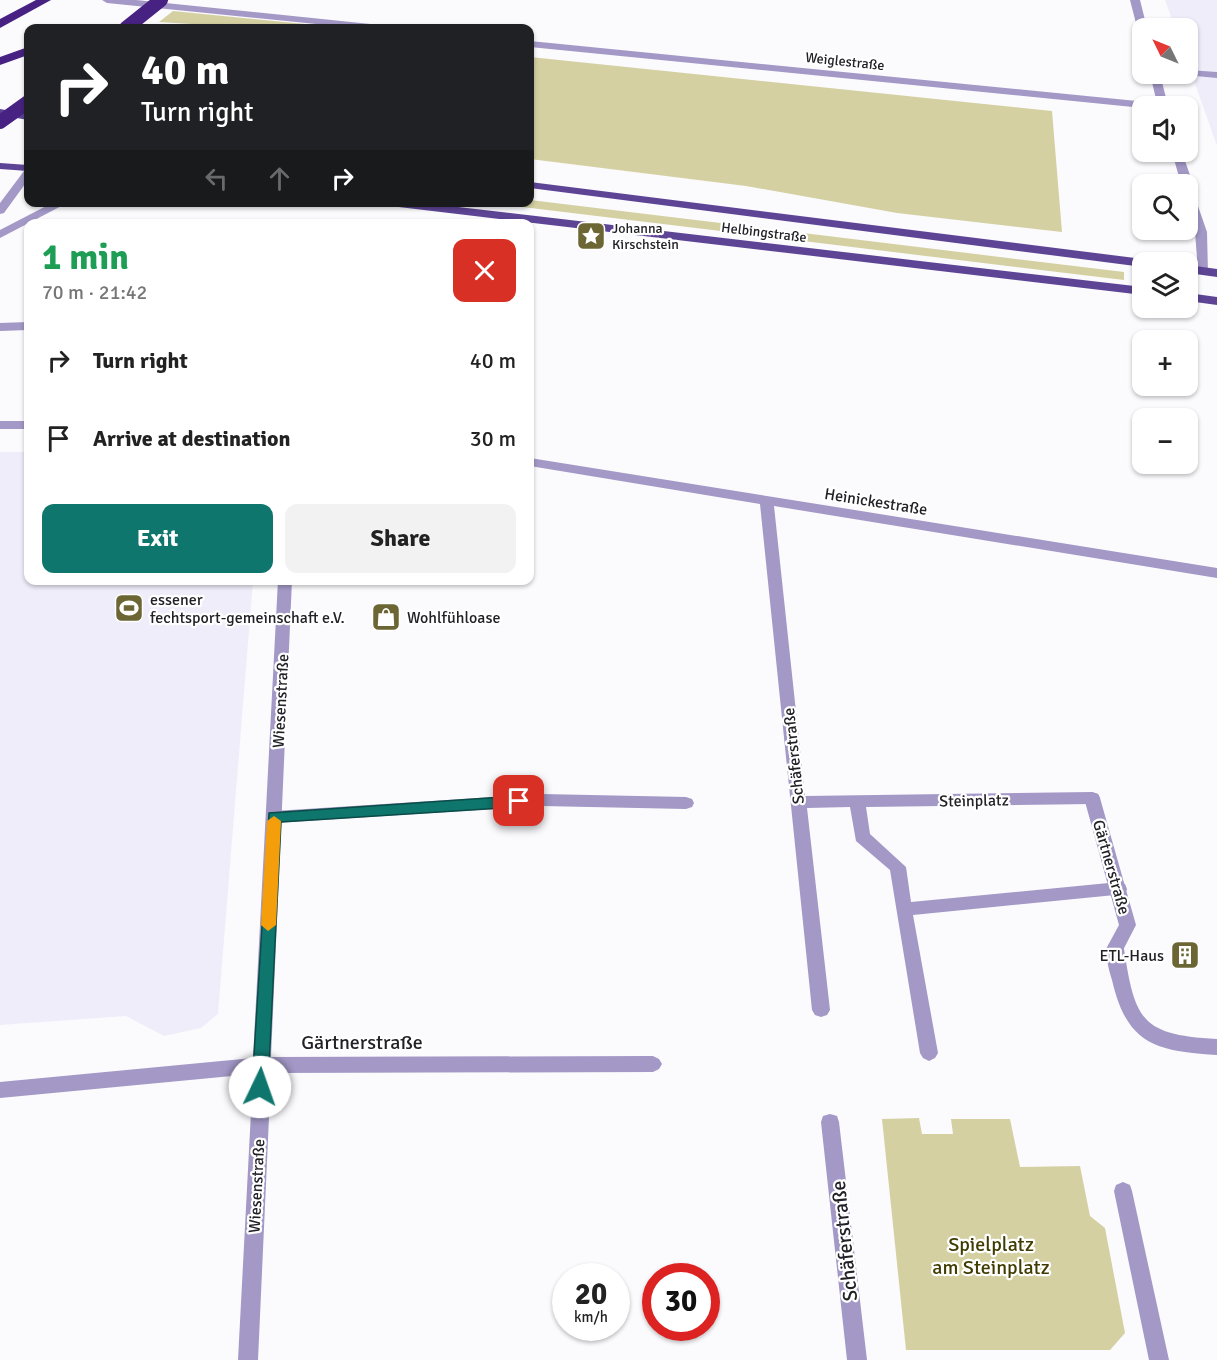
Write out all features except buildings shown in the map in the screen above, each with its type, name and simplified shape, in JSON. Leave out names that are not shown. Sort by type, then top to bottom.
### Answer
[{"type":"highway","points":[[0,24],[45,0]]},
{"type":"highway","points":[[131,24],[161,0]]},
{"type":"highway","points":[[0,61],[24,52]]},
{"type":"highway","points":[[0,122],[24,105]]},
{"type":"main road","points":[[0,112],[24,116]]},
{"type":"main road","points":[[0,166],[24,168]]},
{"type":"main road","name":"Helbingstraße","points":[[534,186],[1132,263]]},
{"type":"main road","name":"Helbingstraße","points":[[425,207],[527,219]]},
{"type":"main road","name":"Helbingstraße","points":[[534,220],[1132,290]]},
{"type":"main road","points":[[1198,270],[1217,273]]},
{"type":"main road","points":[[1198,298],[1217,301]]},
{"type":"street","points":[[107,0],[341,24]]},
{"type":"street","points":[[1135,0],[1140,18]]},
{"type":"street","name":"Weiglestraße","points":[[534,44],[1132,103]]},
{"type":"street","points":[[1198,74],[1217,75]]},
{"type":"street","points":[[0,211],[24,178]]},
{"type":"street","points":[[31,219],[54,207]]},
{"type":"street","points":[[1198,222],[1201,232],[1203,271]]},
{"type":"street","points":[[0,235],[24,223]]},
{"type":"street","points":[[0,327],[24,326]]},
{"type":"street","points":[[0,425],[24,425]]},
{"type":"street","name":"Heinickestraße","points":[[534,463],[1217,573]]},
{"type":"street","name":"Schäferstraße","points":[[767,502],[821,1010]]},
{"type":"street","name":"Wiesenstraße","points":[[248,1360],[285,585]]},
{"type":"street","name":"Steinplatz","points":[[798,802],[1092,798]]},
{"type":"street","name":"Gärtnerstraße","points":[[1092,798],[1128,925],[1115,949],[1123,998],[1136,1025],[1155,1037],[1194,1047],[1217,1047]]},
{"type":"street","points":[[274,817],[542,800],[686,803]]},
{"type":"street","points":[[857,801],[862,837],[898,867],[929,1053]]},
{"type":"street","points":[[904,909],[1119,889]]},
{"type":"street","name":"Gärtnerstraße","points":[[0,1090],[261,1065],[653,1064]]},
{"type":"street","name":"Schäferstraße","points":[[830,1122],[857,1360]]},
{"type":"street","points":[[1123,1191],[1159,1360]]},
{"type":"shaded area","points":[[1165,0],[1217,0],[1217,146],[1195,84],[1198,84],[1198,18],[1171,18]]},
{"type":"shaded area","points":[[0,452],[24,452],[24,585],[253,585],[218,1014],[201,1028],[164,1036],[126,1016],[0,1025]]},
{"type":"green space","points":[[173,11],[305,24],[192,24],[159,22]]},
{"type":"green space","points":[[534,57],[1052,111],[1062,232],[897,213],[746,186],[534,160]]},
{"type":"green space","points":[[534,200],[1124,272],[1124,280],[522,207],[534,207]]},
{"type":"green space","name":"Spielplatz am Steinplatz","points":[[919,1118],[922,1134],[953,1134],[951,1119],[1010,1119],[1020,1167],[1080,1166],[1090,1216],[1105,1228],[1125,1333],[1110,1350],[906,1350],[882,1119]]},
{"type":"slow traffic","points":[[268,925],[274,821]]},
{"type":"place","name":"Johanna Kirschstein","points":[[591,236]]},
{"type":"place","name":"essener fechtsport-gemeinschaft e.V.","points":[[129,608]]},
{"type":"place","name":"Wohlfühloase","points":[[386,617]]},
{"type":"place","name":"ETL-Haus","points":[[1185,955]]},
{"type":"route","points":[[260,1087],[274,817],[519,801]]}]
